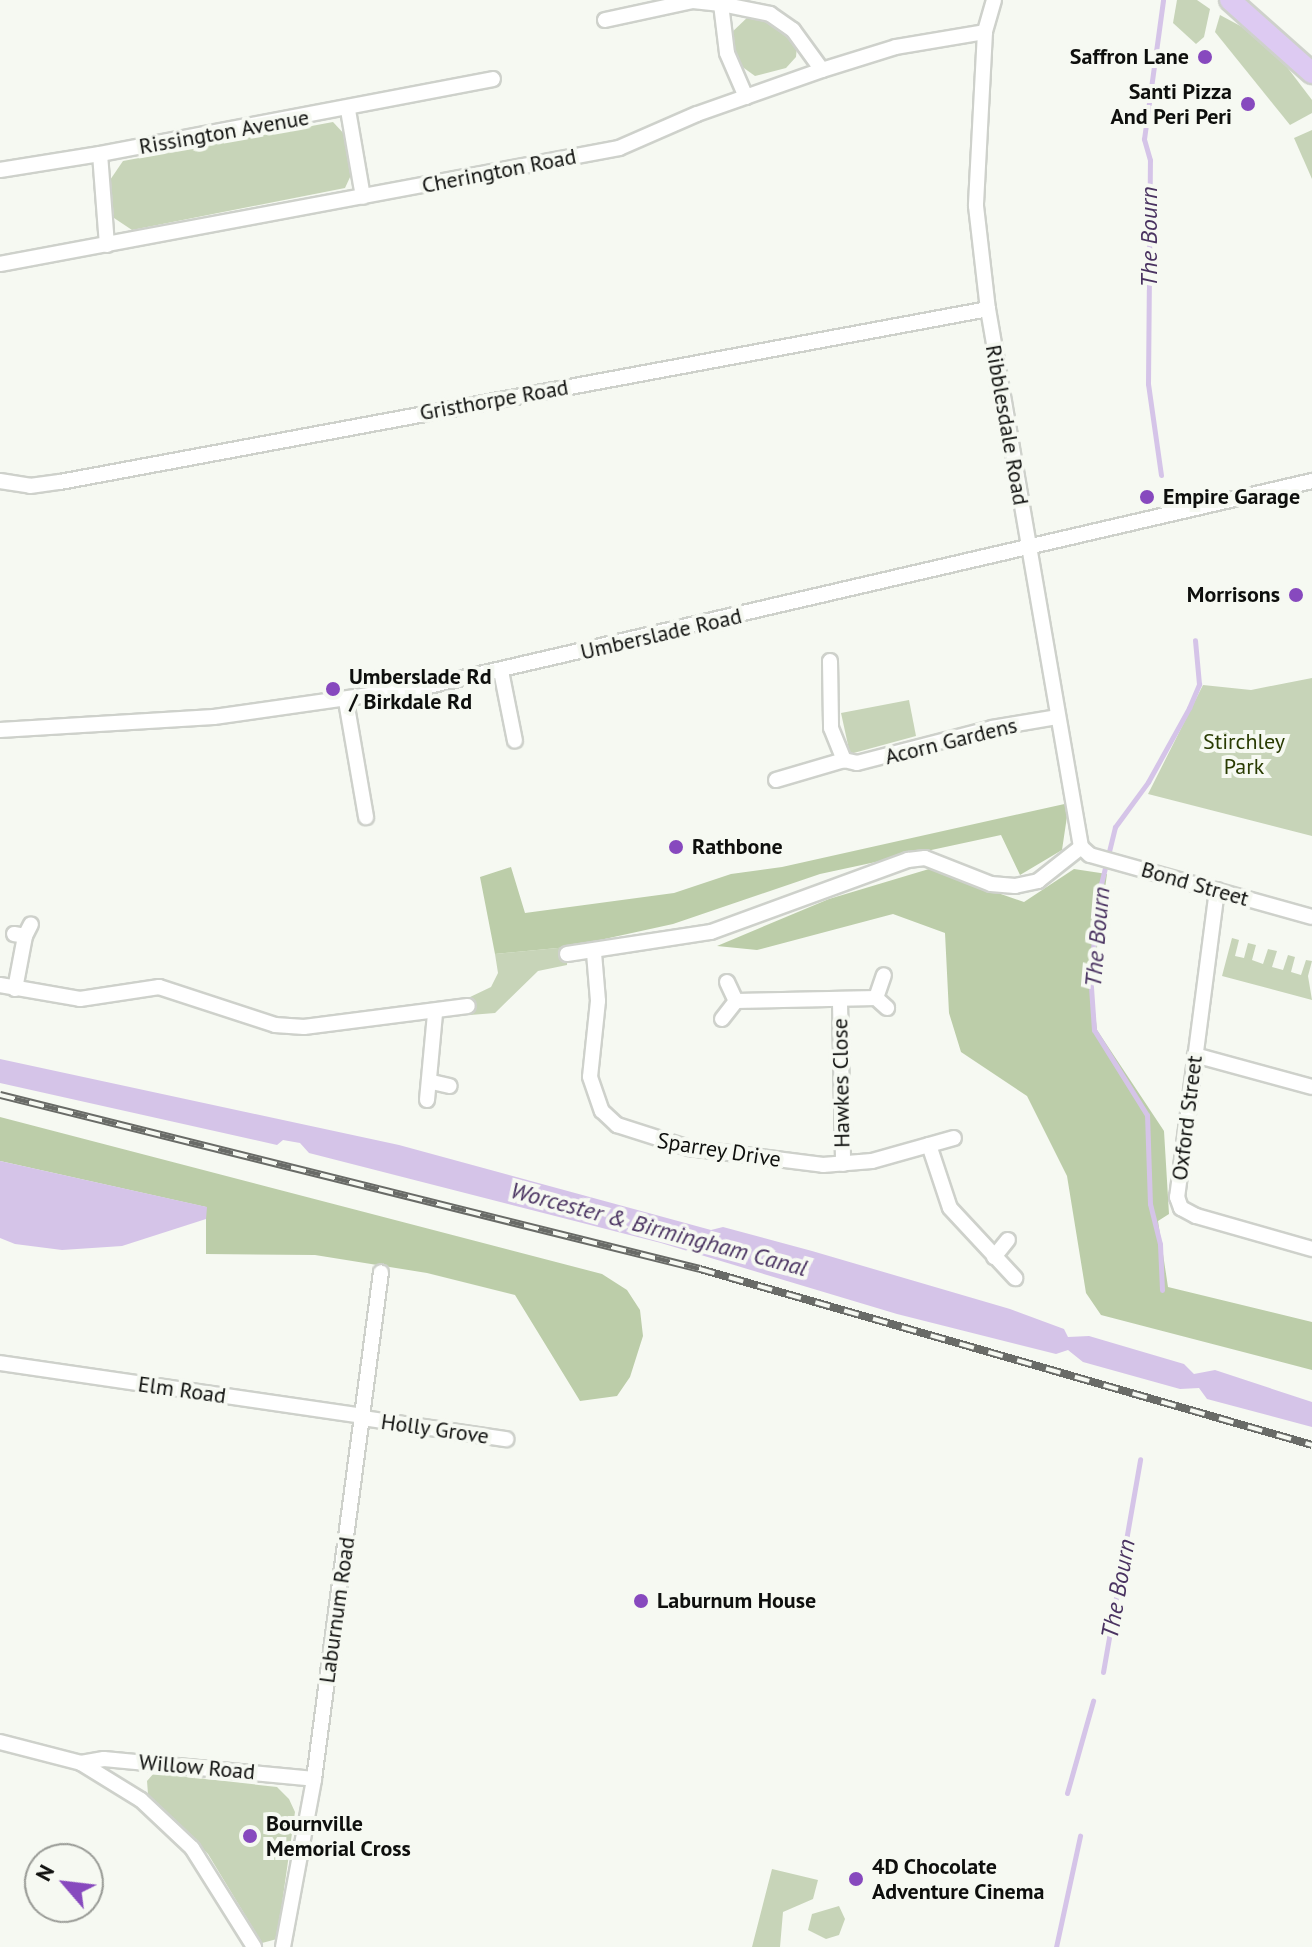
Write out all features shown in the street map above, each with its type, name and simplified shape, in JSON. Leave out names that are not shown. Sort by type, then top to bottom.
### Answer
[{"type":"main road","points":[[1230,0],[1312,73]]},
{"type":"street","name":"Ribblesdale Road","points":[[994,0],[985,32],[976,206],[988,309],[1058,717],[1086,851]]},
{"type":"street","points":[[605,20],[693,1],[770,14],[793,30],[822,70]]},
{"type":"street","points":[[721,4],[727,53],[746,97]]},
{"type":"street","name":"Cherington Road","points":[[0,264],[619,148],[822,70],[896,47],[985,32]]},
{"type":"street","name":"Rissington Avenue","points":[[0,170],[348,110],[392,95],[493,79]]},
{"type":"street","points":[[348,110],[363,197]]},
{"type":"street","points":[[100,154],[107,245]]},
{"type":"street","name":"Gristhorpe Road","points":[[0,481],[30,486],[60,482],[988,309]]},
{"type":"street","name":"Umberslade Road","points":[[0,730],[214,717],[346,701],[501,671],[1312,481]]},
{"type":"street","points":[[830,661],[831,728],[844,760]]},
{"type":"street","points":[[501,671],[515,741]]},
{"type":"street","points":[[346,701],[366,817]]},
{"type":"street","name":"Acorn Gardens","points":[[776,780],[844,760],[857,763],[992,728],[1058,717]]},
{"type":"street","points":[[567,954],[594,953],[711,932],[908,860],[925,858],[991,884],[1038,881],[1086,851]]},
{"type":"street","name":"Bond Street","points":[[1086,851],[1312,917]]},
{"type":"street","name":"Oxford Street","points":[[1217,890],[1177,1197],[1181,1208],[1312,1249]]},
{"type":"street","points":[[23,931],[8,987],[80,999],[159,987],[275,1025],[304,1027],[435,1013],[468,1006]]},
{"type":"street","name":"Sparrey Drive","points":[[594,953],[598,1001],[590,1077],[602,1111],[617,1125],[689,1148],[843,1164],[954,1138]]},
{"type":"street","name":"Hawkes Close","points":[[736,1001],[881,1003],[884,975]]},
{"type":"street","points":[[722,1019],[736,1001],[727,982]]},
{"type":"street","name":"Hawkes Close","points":[[840,1002],[843,1164]]},
{"type":"street","points":[[427,1100],[432,1082],[435,1013]]},
{"type":"street","points":[[1195,1055],[1312,1087]]},
{"type":"street","points":[[432,1082],[450,1086]]},
{"type":"street","points":[[929,1145],[950,1208],[1015,1278]]},
{"type":"street","points":[[994,1257],[1008,1240]]},
{"type":"street","name":"Laburnum Road","points":[[283,1947],[314,1779],[381,1272]]},
{"type":"street","name":"Elm Road","points":[[0,1363],[363,1417]]},
{"type":"street","name":"Holly Grove","points":[[363,1417],[506,1439]]},
{"type":"street","name":"Willow Road","points":[[0,1742],[81,1763],[141,1800],[192,1848],[254,1947]]},
{"type":"street","name":"Willow Road","points":[[81,1763],[104,1759],[314,1779]]},
{"type":"green space","points":[[1177,0],[1197,0],[1210,9],[1204,37],[1196,44],[1173,23]]},
{"type":"green space","points":[[751,14],[787,34],[797,46],[796,57],[786,68],[755,76],[737,63],[729,35]]},
{"type":"green space","points":[[1220,15],[1246,29],[1287,67],[1312,100],[1312,113],[1290,125],[1215,32]]},
{"type":"green space","points":[[333,122],[346,136],[351,175],[345,188],[132,230],[114,218],[110,180],[123,161]]},
{"type":"green space","points":[[1312,130],[1312,179],[1294,138]]},
{"type":"green space","name":"Stirchley Park","points":[[1312,678],[1312,836],[1148,794],[1203,685],[1251,690]]},
{"type":"green space","points":[[909,700],[916,736],[850,754],[841,713]]},
{"type":"green space","points":[[1069,803],[1062,850],[1020,875],[1001,835],[820,874],[673,924],[568,947],[495,954],[480,877],[511,867],[525,913],[674,893],[731,874],[782,867]]},
{"type":"green space","points":[[929,869],[1024,902],[1074,869],[1107,874],[1092,985],[1097,1030],[1164,1131],[1169,1214],[1158,1221],[1168,1287],[1312,1322],[1312,1370],[1101,1315],[1086,1293],[1067,1176],[1027,1096],[961,1052],[949,1013],[945,933],[893,914],[757,950],[717,946],[829,899]]},
{"type":"green space","points":[[1232,938],[1239,940],[1235,956],[1244,958],[1248,943],[1256,945],[1252,960],[1263,964],[1268,949],[1277,951],[1272,967],[1283,970],[1288,955],[1295,957],[1291,972],[1301,975],[1306,960],[1312,961],[1308,976],[1312,1000],[1222,976]]},
{"type":"green space","points":[[568,947],[567,965],[538,971],[495,1013],[470,1015],[468,998],[491,987],[498,973],[495,954]]},
{"type":"green space","points":[[0,1117],[602,1274],[627,1290],[640,1310],[643,1336],[630,1377],[617,1396],[580,1401],[515,1295],[427,1273],[315,1255],[206,1254],[206,1207],[0,1161]]},
{"type":"green space","points":[[154,1773],[277,1787],[289,1799],[295,1812],[277,1939],[262,1943],[208,1854],[148,1794],[147,1781]]},
{"type":"green space","points":[[772,1869],[818,1880],[813,1899],[783,1912],[780,1947],[752,1947]]},
{"type":"green space","points":[[839,1906],[845,1919],[839,1935],[826,1939],[808,1930],[812,1914]]},
{"type":"water","name":"Worcester & Birmingham Canal","points":[[0,1059],[399,1145],[711,1230],[723,1227],[812,1251],[1010,1309],[1064,1329],[1068,1337],[1089,1336],[1184,1364],[1194,1374],[1215,1370],[1312,1402],[1312,1427],[1207,1399],[1199,1388],[1180,1389],[1083,1362],[1068,1350],[1056,1354],[897,1314],[661,1243],[309,1153],[300,1143],[283,1140],[277,1145],[0,1083]]},
{"type":"water","points":[[0,1161],[207,1207],[206,1219],[122,1246],[62,1250],[15,1244],[0,1238]]},
{"type":"waterway","name":"The Bourn","points":[[1161,475],[1148,384],[1150,160],[1144,139],[1163,0]]},
{"type":"waterway","name":"The Bourn","points":[[1162,1290],[1160,1244],[1150,1204],[1147,1115],[1094,1030],[1090,973],[1101,884],[1115,827],[1148,782],[1189,708],[1199,684],[1195,640]]},
{"type":"waterway","name":"The Bourn","points":[[1103,1672],[1140,1459]]},
{"type":"waterway","name":"The Bourn","points":[[1067,1793],[1093,1701]]},
{"type":"waterway","name":"The Bourn","points":[[1056,1947],[1080,1836]]},
{"type":"railway","points":[[0,1095],[700,1269],[1312,1445]]},
{"type":"place","name":"Saffron Lane","points":[[1205,57]]},
{"type":"place","name":"Santi Pizza And Peri Peri","points":[[1248,104]]},
{"type":"place","name":"Empire Garage","points":[[1147,497]]},
{"type":"place","name":"Morrisons","points":[[1296,595]]},
{"type":"place","name":"Umberslade Rd / Birkdale Rd","points":[[333,689]]},
{"type":"place","name":"Rathbone","points":[[676,847]]},
{"type":"place","name":"Laburnum House","points":[[641,1601]]},
{"type":"place","name":"Bournville Memorial Cross","points":[[250,1836]]},
{"type":"place","name":"4D Chocolate Adventure Cinema","points":[[856,1879]]}]
